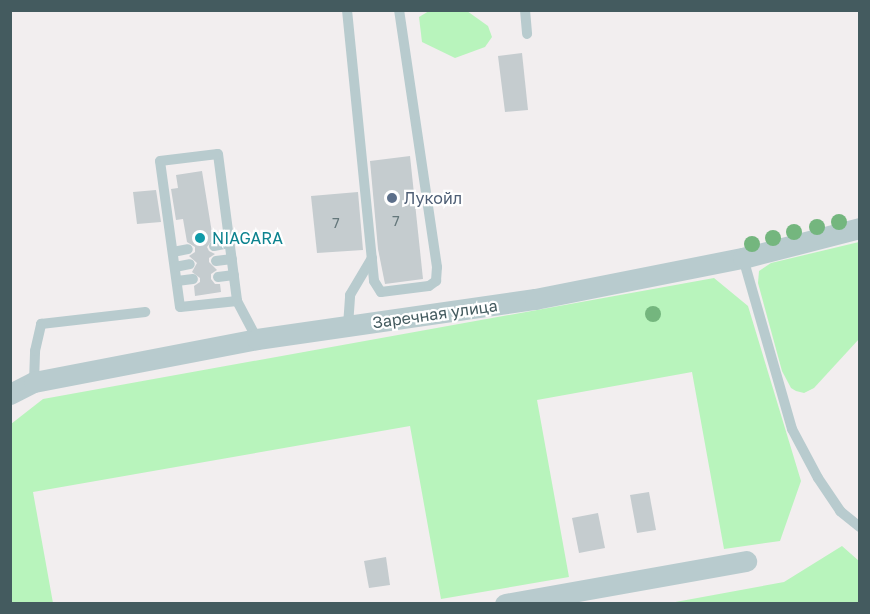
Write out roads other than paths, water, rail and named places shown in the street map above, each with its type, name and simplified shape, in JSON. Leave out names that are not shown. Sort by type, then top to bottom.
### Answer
[{"type":"street","name":"Заречная улица","points":[[10,394],[34,382],[257,339],[535,299],[743,258],[860,228]]},
{"type":"street","points":[[505,603],[746,561]]},
{"type":"lane","points":[[347,10],[374,281],[381,292],[429,286],[436,281],[437,267],[399,10]]},
{"type":"lane","points":[[525,10],[527,34]]},
{"type":"lane","points":[[237,301],[180,307],[160,161],[218,154],[237,301],[257,339]]},
{"type":"lane","points":[[214,246],[230,243]]},
{"type":"lane","points":[[173,252],[188,249]]},
{"type":"lane","points":[[348,326],[350,295],[372,258]]},
{"type":"lane","points":[[743,258],[792,429],[818,478],[840,511],[860,527]]},
{"type":"lane","points":[[216,261],[232,259]]},
{"type":"lane","points":[[175,267],[190,264]]},
{"type":"lane","points":[[218,277],[234,275]]},
{"type":"lane","points":[[177,281],[193,279]]},
{"type":"lane","points":[[34,382],[35,351],[41,324],[145,312]]},
{"type":"place","name":"Лукойл","points":[[392,198]]},
{"type":"place","name":"NIAGARA","points":[[200,238]]}]
